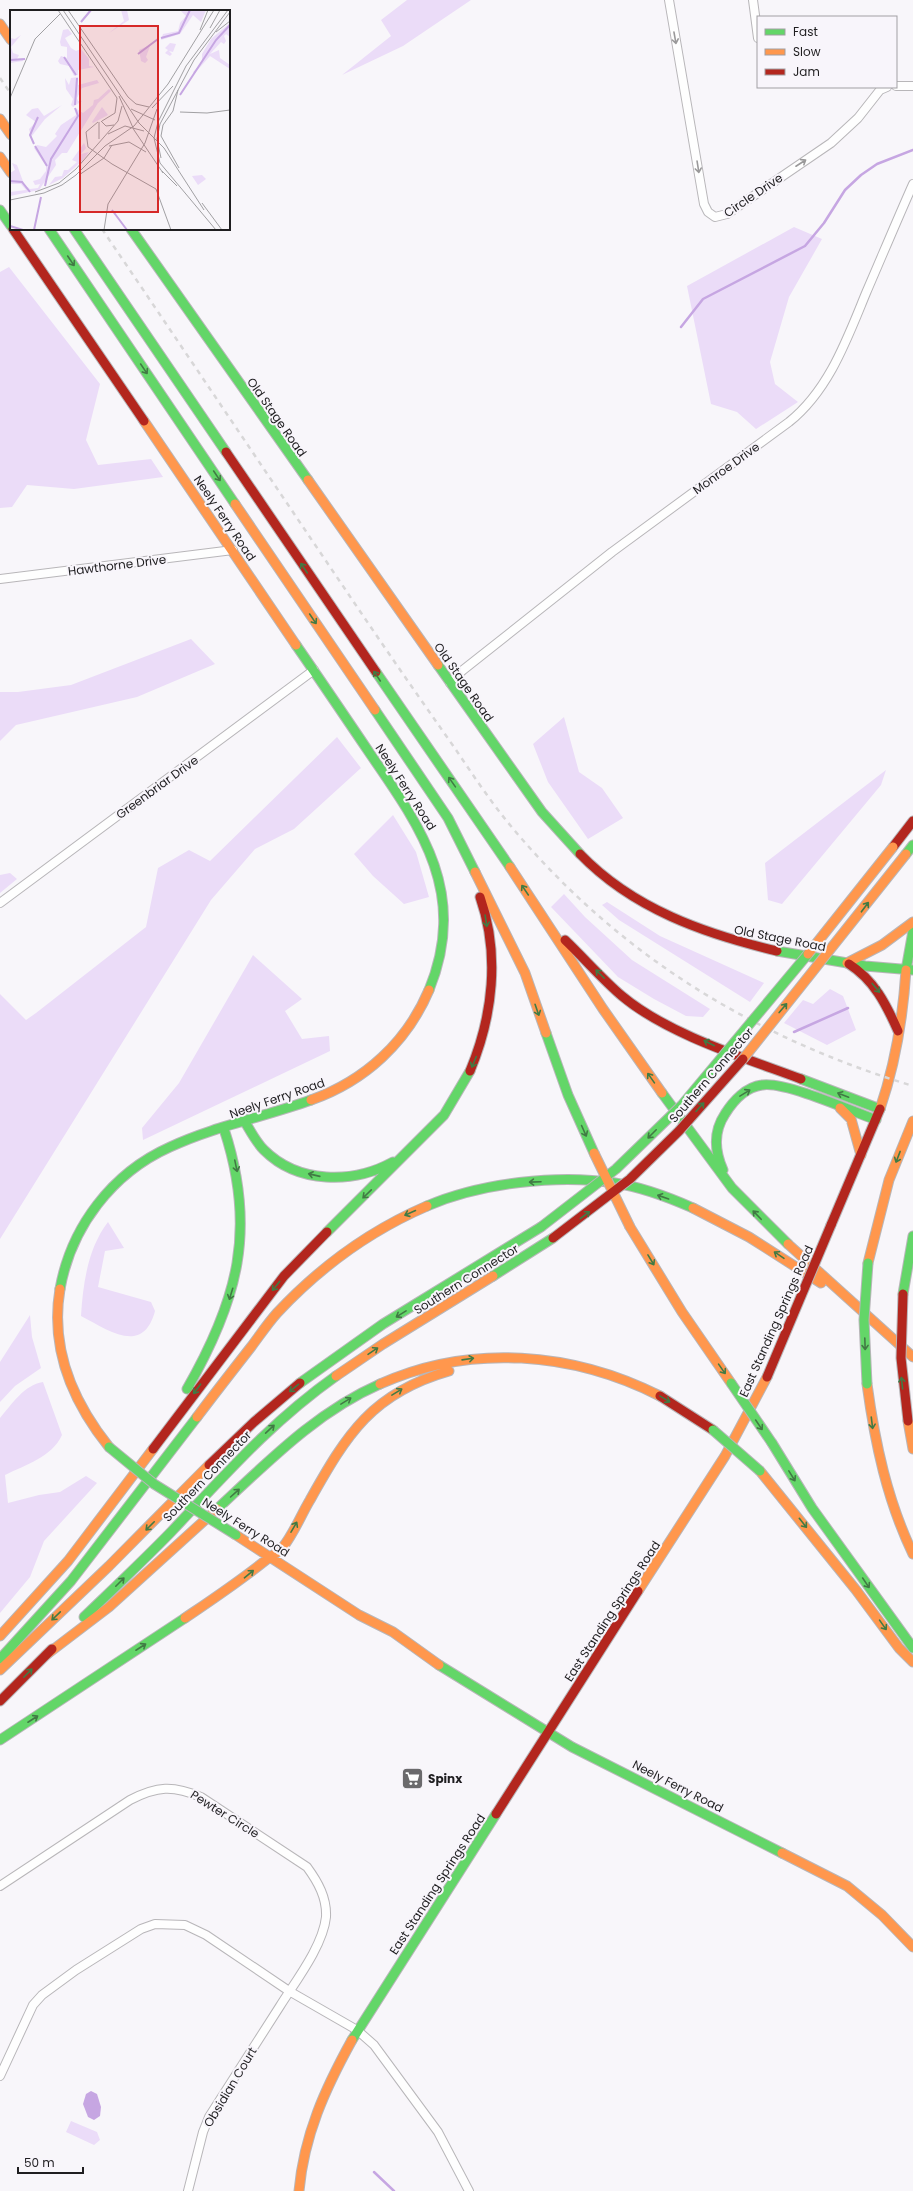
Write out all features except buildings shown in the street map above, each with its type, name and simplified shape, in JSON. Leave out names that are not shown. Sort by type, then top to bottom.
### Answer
[{"type":"main road","points":[[0,24],[10,39]]},
{"type":"main road","points":[[0,119],[10,134]]},
{"type":"main road","points":[[0,157],[10,172]]},
{"type":"main road","points":[[0,210],[10,225]]},
{"type":"main road","name":"Neely Ferry Road","points":[[14,230],[411,813],[431,850],[442,891],[443,938],[436,970],[425,999],[410,1025],[381,1059],[356,1078],[314,1099],[224,1129],[159,1153],[131,1169],[107,1191],[86,1217],[71,1246],[59,1294],[57,1315],[59,1344],[66,1374],[72,1390],[88,1420],[109,1447],[121,1459],[155,1484],[270,1556],[359,1615],[373,1620],[413,1645],[424,1655],[572,1747],[847,1886],[867,1900],[889,1920],[913,1948]]},
{"type":"main road","points":[[50,230],[448,818],[525,973],[568,1095],[630,1227],[682,1312],[772,1443],[812,1508],[913,1648]]},
{"type":"main road","points":[[75,230],[547,922],[607,1015],[692,1136],[732,1188],[766,1224],[913,1357]]},
{"type":"main road","name":"Old Stage Road","points":[[132,230],[519,780],[556,830],[593,866],[620,887],[661,912],[716,936],[771,951],[911,972]]},
{"type":"main road","name":"Southern Connector","points":[[0,1670],[136,1540],[254,1422],[293,1388],[332,1358],[365,1336],[541,1227],[616,1169],[682,1105],[828,930],[913,821]]},
{"type":"main road","points":[[0,1636],[68,1561],[233,1341],[284,1276],[316,1242],[414,1147],[444,1115],[466,1080],[482,1043],[491,1001],[492,956],[485,911],[461,844]]},
{"type":"main road","name":"Southern Connector","points":[[0,1701],[174,1528],[246,1450],[286,1413],[342,1371],[553,1238],[630,1178],[679,1131],[736,1067],[858,917],[913,845]]},
{"type":"main road","points":[[547,922],[622,996],[655,1018],[716,1047],[880,1109]]},
{"type":"main road","points":[[847,963],[872,952],[892,940],[913,922]]},
{"type":"main road","name":"East Standing Springs Road","points":[[299,2191],[302,2158],[314,2116],[357,2030],[726,1456],[767,1378],[880,1109],[893,1067],[900,1021],[896,1012],[898,996],[911,972],[913,931]]},
{"type":"main road","points":[[847,963],[857,968],[880,992],[898,1033]]},
{"type":"main road","points":[[732,1188],[718,1160],[717,1131],[730,1107],[743,1093],[768,1084],[786,1087],[876,1120]]},
{"type":"main road","points":[[838,1106],[851,1119],[861,1156]]},
{"type":"main road","points":[[913,1121],[889,1180],[868,1263],[864,1320],[868,1384],[878,1458],[887,1491],[913,1554]]},
{"type":"main road","points":[[245,1122],[259,1145],[273,1158],[290,1167],[321,1176],[342,1178],[363,1175],[388,1166],[414,1147]]},
{"type":"main road","points":[[29,1605],[182,1395],[202,1365],[217,1334],[233,1287],[239,1254],[241,1220],[237,1171],[224,1129]]},
{"type":"main road","points":[[0,1659],[71,1581],[253,1342],[301,1286],[330,1261],[361,1239],[394,1220],[429,1205],[484,1188],[522,1182],[564,1180],[616,1183],[650,1192],[700,1211],[765,1246],[858,1308]]},
{"type":"main road","points":[[913,1236],[903,1294],[900,1331],[902,1378],[913,1449]]},
{"type":"main road","points":[[46,1655],[109,1608],[299,1434],[328,1412],[359,1393],[393,1378],[429,1366],[468,1358],[536,1356],[572,1362],[594,1368],[654,1393],[713,1430],[760,1471],[852,1584],[899,1648],[913,1662]]},
{"type":"main road","points":[[0,1740],[242,1580],[270,1556],[281,1550],[319,1484],[355,1428],[383,1400],[406,1386],[445,1372],[478,1366],[515,1364],[556,1367],[629,1383]]},
{"type":"street","name":"Circle Drive","points":[[669,0],[704,204],[711,215],[718,217],[727,214],[831,143],[858,118],[883,88]]},
{"type":"street","points":[[753,0],[757,30]]},
{"type":"street","points":[[897,86],[913,86]]},
{"type":"street","name":"Monroe Drive","points":[[450,683],[463,670],[612,552],[789,422],[807,406],[823,386],[838,356],[913,184]]},
{"type":"street","name":"Hawthorne Drive","points":[[0,579],[233,550]]},
{"type":"street","name":"Greenbriar Drive","points":[[0,903],[314,670]]},
{"type":"street","name":"Pewter Circle","points":[[0,1886],[130,1800],[144,1793],[165,1788],[182,1789],[201,1797],[307,1867],[316,1879],[321,1889],[325,1905],[326,1916],[323,1933],[289,1991]]},
{"type":"street","points":[[0,2075],[33,2005],[42,1995],[76,1970],[141,1929],[155,1924],[185,1925],[199,1932],[289,1991],[357,2030],[378,2049],[438,2132],[468,2191]]},
{"type":"street","name":"Obsidian Court","points":[[188,2191],[203,2132],[209,2117],[289,1991]]},
{"type":"shaded area","points":[[407,0],[471,0],[403,46],[342,75],[391,36],[381,20]]},
{"type":"shaded area","points":[[794,227],[822,239],[789,297],[770,362],[775,384],[798,402],[756,429],[737,412],[711,404],[687,286]]},
{"type":"shaded area","points":[[9,267],[100,384],[86,440],[98,465],[151,459],[163,477],[74,489],[27,485],[12,507],[0,508],[0,272]]},
{"type":"shaded area","points":[[191,639],[215,664],[137,697],[16,725],[0,741],[0,692],[18,692],[71,685]]},
{"type":"shaded area","points":[[564,717],[579,772],[602,788],[623,818],[588,839],[548,782],[533,744]]},
{"type":"shaded area","points":[[337,737],[361,768],[294,829],[255,849],[211,900],[0,1239],[0,994],[26,1020],[36,1013],[146,927],[158,868],[189,850],[210,861]]},
{"type":"shaded area","points":[[886,770],[881,785],[782,904],[768,900],[765,863]]},
{"type":"shaded area","points":[[393,815],[416,852],[429,897],[404,904],[373,876],[354,854]]},
{"type":"shaded area","points":[[10,873],[17,879],[0,893],[0,875]]},
{"type":"shaded area","points":[[564,894],[585,917],[632,960],[710,1009],[703,1017],[686,1016],[618,977],[551,907]]},
{"type":"shaded area","points":[[607,902],[660,936],[764,983],[750,1002],[619,920],[602,905]]},
{"type":"shaded area","points":[[253,955],[302,999],[285,1011],[302,1039],[329,1036],[330,1051],[143,1140],[142,1128],[179,1083]]},
{"type":"shaded area","points":[[830,989],[843,996],[856,1030],[827,1045],[784,1023],[803,1000],[813,1004]]},
{"type":"shaded area","points":[[108,1222],[124,1248],[105,1251],[98,1287],[151,1302],[155,1311],[149,1325],[142,1333],[133,1336],[124,1336],[113,1332],[81,1316],[83,1291],[91,1254],[101,1232]]},
{"type":"shaded area","points":[[30,1315],[32,1337],[41,1368],[15,1386],[0,1402],[0,1362]]},
{"type":"shaded area","points":[[43,1382],[62,1435],[58,1443],[45,1455],[5,1475],[8,1503],[39,1495],[60,1492],[86,1476],[97,1483],[44,1541],[30,1577],[0,1613],[0,1418],[24,1391]]},
{"type":"shaded area","points":[[91,2091],[97,2094],[101,2107],[100,2116],[94,2120],[88,2117],[83,2104],[86,2094]]},
{"type":"shaded area","points":[[71,2121],[97,2132],[100,2140],[94,2145],[66,2132]]},
{"type":"waterway","points":[[681,327],[703,299],[805,246],[824,223],[845,190],[861,175],[877,164],[913,150]]},
{"type":"waterway","points":[[794,1032],[848,1008]]},
{"type":"waterway","points":[[374,2172],[394,2191]]},
{"type":"railway","points":[[0,78],[10,93]]},
{"type":"railway","points":[[103,230],[360,611],[483,789],[515,831],[556,876],[600,917],[646,954],[695,988],[746,1017],[799,1044],[855,1066],[913,1086]]},
{"type":"traffic: fast","points":[[0,210],[10,225]]},
{"type":"traffic: fast","points":[[50,230],[235,504]]},
{"type":"traffic: fast","points":[[75,230],[226,452]]},
{"type":"traffic: fast","points":[[132,230],[308,480]]},
{"type":"traffic: fast","points":[[296,645],[407,810],[422,837],[434,865],[441,894],[444,924],[440,956],[429,990]]},
{"type":"traffic: fast","points":[[438,665],[542,812],[580,854]]},
{"type":"traffic: fast","points":[[376,672],[510,867]]},
{"type":"traffic: fast","points":[[375,710],[448,818],[475,872]]},
{"type":"traffic: fast","points":[[906,854],[913,845]]},
{"type":"traffic: fast","points":[[906,970],[913,931]]},
{"type":"traffic: fast","points":[[777,951],[865,966],[913,970]]},
{"type":"traffic: fast","points":[[541,1227],[616,1169],[682,1105],[808,954]]},
{"type":"traffic: fast","points":[[546,1033],[568,1095],[594,1153]]},
{"type":"traffic: fast","points":[[327,1232],[444,1115],[470,1071]]},
{"type":"traffic: fast","points":[[801,1079],[880,1109]]},
{"type":"traffic: fast","points":[[723,1170],[718,1156],[716,1142],[718,1128],[728,1109],[740,1095],[756,1086],[772,1085],[801,1092],[876,1120]]},
{"type":"traffic: fast","points":[[662,1093],[732,1188],[788,1244]]},
{"type":"traffic: fast","points":[[60,1289],[74,1244],[84,1224],[97,1204],[130,1171],[149,1158],[170,1147],[204,1133],[311,1100]]},
{"type":"traffic: fast","points":[[245,1122],[264,1150],[278,1161],[309,1175],[344,1177],[361,1174],[393,1162]]},
{"type":"traffic: fast","points":[[187,1389],[205,1356],[219,1325],[230,1294],[237,1263],[240,1232],[239,1199],[234,1165],[224,1129]]},
{"type":"traffic: fast","points":[[427,1206],[471,1191],[520,1182],[544,1180],[593,1180],[635,1187],[664,1196],[693,1208]]},
{"type":"traffic: fast","points":[[300,1383],[383,1324],[541,1227]]},
{"type":"traffic: fast","points":[[903,1294],[913,1236]]},
{"type":"traffic: fast","points":[[493,1276],[553,1238]]},
{"type":"traffic: fast","points":[[867,1384],[864,1320],[868,1263]]},
{"type":"traffic: fast","points":[[84,1617],[160,1543],[249,1450],[290,1412],[336,1376]]},
{"type":"traffic: fast","points":[[731,1383],[772,1443]]},
{"type":"traffic: fast","points":[[217,1509],[274,1456],[314,1423],[357,1395],[380,1384]]},
{"type":"traffic: fast","points":[[0,1659],[71,1581],[197,1417]]},
{"type":"traffic: fast","points":[[713,1430],[760,1471]]},
{"type":"traffic: fast","points":[[772,1443],[812,1508],[913,1648]]},
{"type":"traffic: fast","points":[[109,1447],[154,1484],[236,1535]]},
{"type":"traffic: fast","points":[[0,1740],[185,1618]]},
{"type":"traffic: fast","points":[[439,1665],[572,1747],[782,1853]]},
{"type":"traffic: fast","points":[[352,2040],[496,1814]]},
{"type":"traffic: slow","points":[[0,24],[10,39]]},
{"type":"traffic: slow","points":[[0,119],[10,134]]},
{"type":"traffic: slow","points":[[0,157],[10,172]]},
{"type":"traffic: slow","points":[[144,421],[296,645]]},
{"type":"traffic: slow","points":[[308,480],[438,665]]},
{"type":"traffic: slow","points":[[235,504],[375,710]]},
{"type":"traffic: slow","points":[[808,954],[893,847]]},
{"type":"traffic: slow","points":[[743,1059],[906,854]]},
{"type":"traffic: slow","points":[[510,867],[603,1009],[662,1093]]},
{"type":"traffic: slow","points":[[475,872],[525,973],[546,1033]]},
{"type":"traffic: slow","points":[[847,963],[882,945],[913,922]]},
{"type":"traffic: slow","points":[[880,1109],[898,1041],[906,970]]},
{"type":"traffic: slow","points":[[311,1100],[331,1092],[349,1082],[366,1071],[382,1057],[396,1043],[409,1026],[420,1009],[429,990]]},
{"type":"traffic: slow","points":[[840,1108],[851,1119],[861,1155]]},
{"type":"traffic: slow","points":[[868,1263],[889,1180],[913,1121]]},
{"type":"traffic: slow","points":[[594,1153],[630,1227]]},
{"type":"traffic: slow","points":[[197,1417],[274,1317],[310,1280],[365,1239],[427,1206]]},
{"type":"traffic: slow","points":[[693,1208],[749,1237],[821,1283]]},
{"type":"traffic: slow","points":[[630,1227],[682,1312],[731,1383]]},
{"type":"traffic: slow","points":[[788,1244],[913,1357]]},
{"type":"traffic: slow","points":[[336,1376],[383,1344],[493,1276]]},
{"type":"traffic: slow","points":[[60,1289],[58,1332],[67,1373],[85,1412],[109,1447]]},
{"type":"traffic: slow","points":[[380,1384],[415,1371],[450,1362],[486,1358],[522,1358],[557,1362],[592,1370],[627,1381],[660,1396]]},
{"type":"traffic: slow","points":[[185,1618],[236,1583],[283,1547],[291,1536],[336,1455],[364,1419],[381,1404],[400,1391],[422,1380],[449,1371]]},
{"type":"traffic: slow","points":[[638,1591],[725,1456],[767,1377]]},
{"type":"traffic: slow","points":[[867,1384],[883,1471],[896,1513],[913,1554]]},
{"type":"traffic: slow","points":[[908,1421],[913,1449]]},
{"type":"traffic: slow","points":[[0,1636],[68,1561],[153,1449]]},
{"type":"traffic: slow","points":[[0,1670],[109,1566],[209,1465]]},
{"type":"traffic: slow","points":[[760,1471],[856,1590],[899,1648],[913,1662]]},
{"type":"traffic: slow","points":[[46,1655],[109,1607],[217,1509]]},
{"type":"traffic: slow","points":[[236,1535],[359,1615],[393,1632],[439,1665]]},
{"type":"traffic: slow","points":[[782,1853],[847,1886],[882,1915],[913,1947]]},
{"type":"traffic: slow","points":[[299,2191],[306,2151],[317,2113],[333,2076],[352,2040]]},
{"type":"traffic: jam","points":[[14,230],[144,421]]},
{"type":"traffic: jam","points":[[226,452],[376,672]]},
{"type":"traffic: jam","points":[[893,847],[913,821]]},
{"type":"traffic: jam","points":[[580,854],[623,890],[671,917],[723,936],[777,951]]},
{"type":"traffic: jam","points":[[470,1071],[484,1029],[489,1007],[491,985],[492,963],[490,940],[480,897]]},
{"type":"traffic: jam","points":[[565,940],[607,983],[640,1010],[707,1044],[801,1079]]},
{"type":"traffic: jam","points":[[849,964],[866,977],[878,993],[889,1011],[898,1031]]},
{"type":"traffic: jam","points":[[553,1238],[630,1179],[679,1131],[743,1059]]},
{"type":"traffic: jam","points":[[831,1225],[880,1109]]},
{"type":"traffic: jam","points":[[767,1377],[831,1225]]},
{"type":"traffic: jam","points":[[153,1449],[284,1276],[327,1232]]},
{"type":"traffic: jam","points":[[903,1294],[901,1358],[908,1421]]},
{"type":"traffic: jam","points":[[209,1465],[254,1422],[300,1383]]},
{"type":"traffic: jam","points":[[660,1396],[713,1430]]},
{"type":"traffic: jam","points":[[496,1814],[638,1591]]},
{"type":"traffic: jam","points":[[0,1701],[52,1649]]},
{"type":"place","name":"Spinx","points":[[412,1778]]}]
